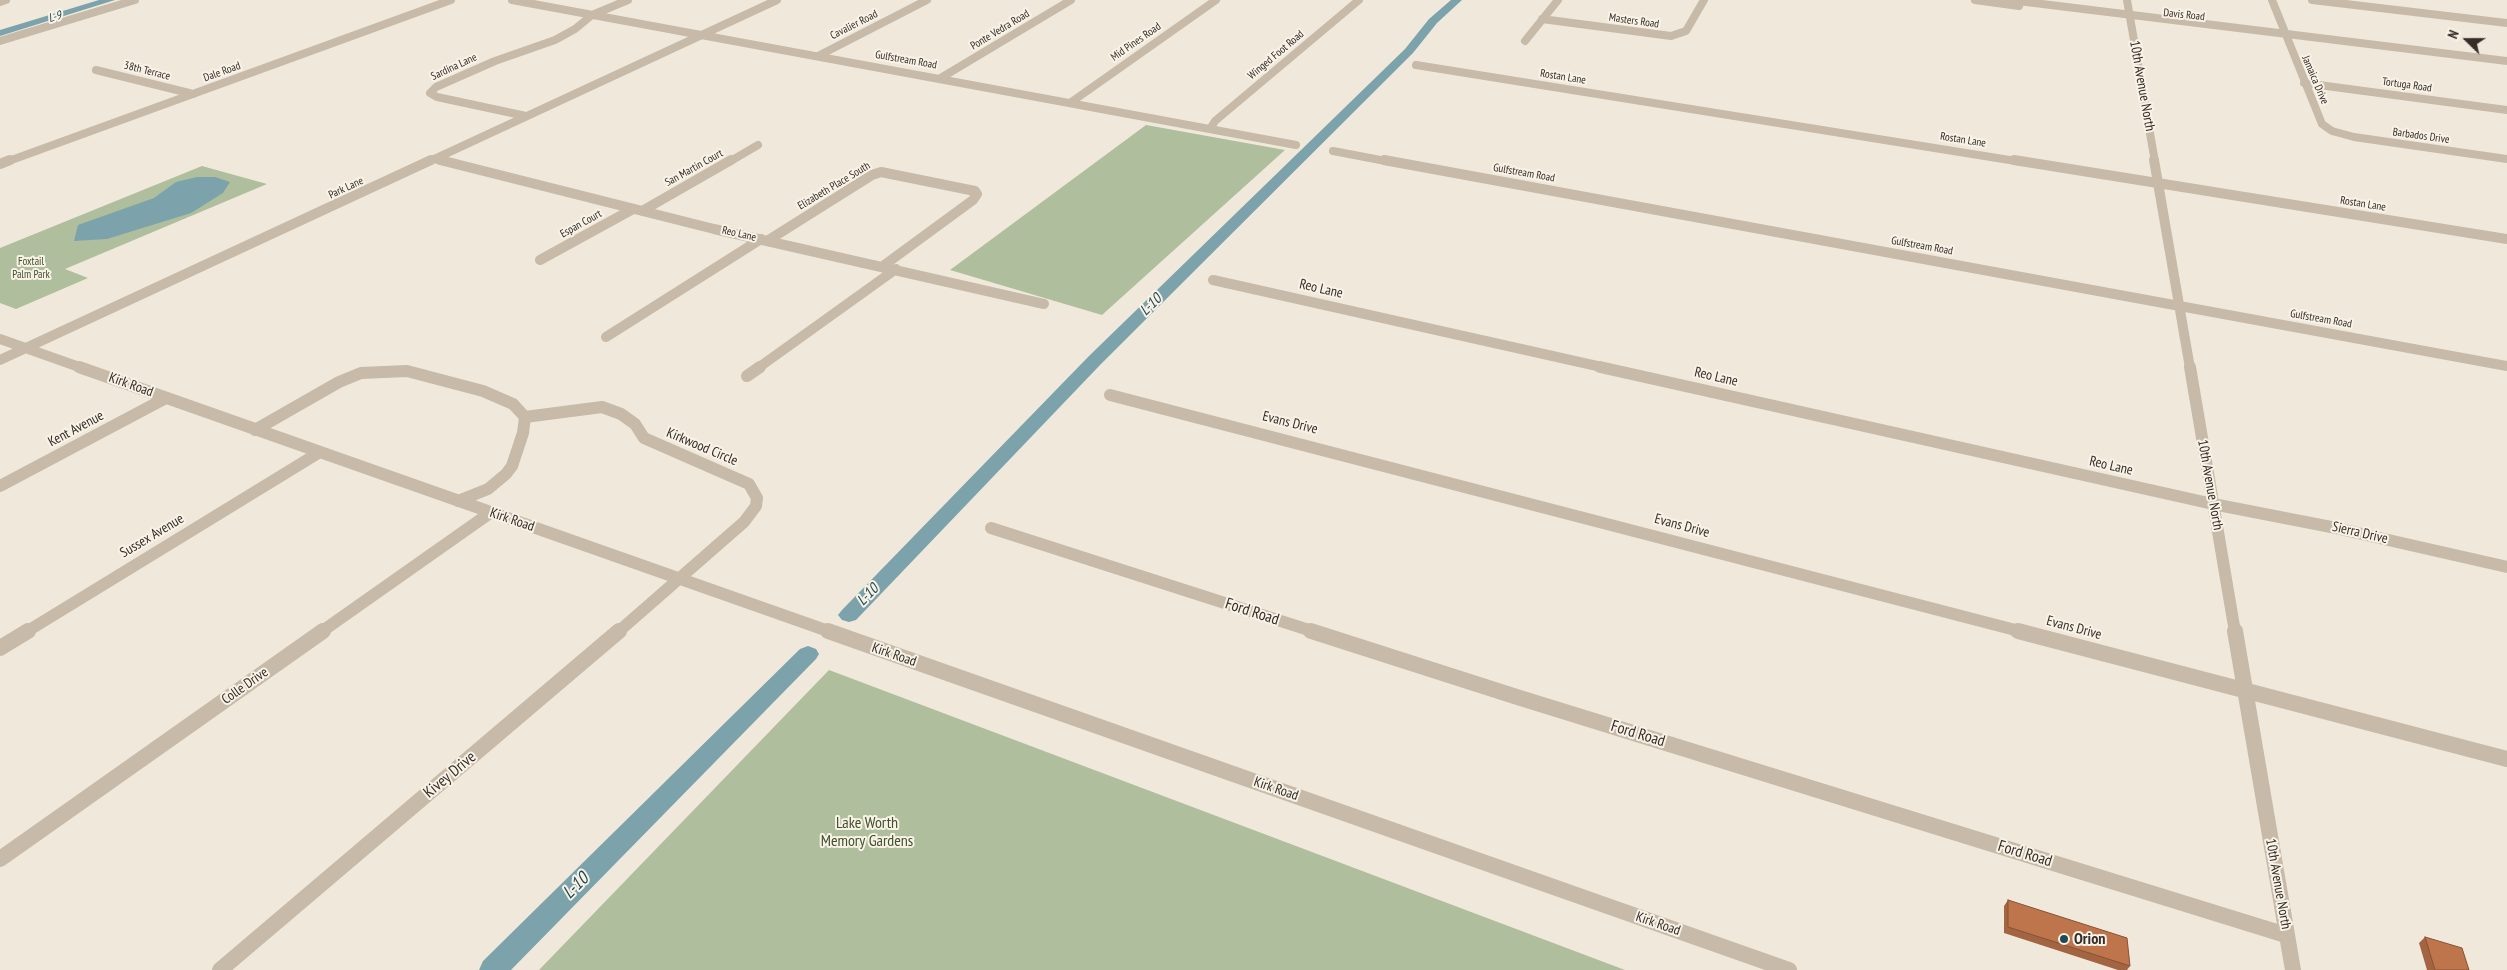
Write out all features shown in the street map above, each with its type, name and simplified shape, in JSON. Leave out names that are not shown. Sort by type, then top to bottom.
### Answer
[{"type":"street","points":[[0,2],[6,0]]},
{"type":"street","points":[[0,41],[135,0]]},
{"type":"street","name":"Dale Road","points":[[0,164],[451,0]]},
{"type":"street","name":"Gulfstream Road","points":[[512,0],[1296,144]]},
{"type":"street","points":[[592,15],[628,0]]},
{"type":"street","name":"Park Lane","points":[[0,360],[777,0]]},
{"type":"street","name":"Cavalier Road","points":[[818,56],[927,0]]},
{"type":"street","name":"Ponte Vedra Road","points":[[939,79],[1071,0]]},
{"type":"street","name":"Mid Pines Road","points":[[1070,103],[1216,0]]},
{"type":"street","name":"Winged Foot Road","points":[[1210,129],[1214,121],[1358,0]]},
{"type":"street","points":[[1525,41],[1558,0]]},
{"type":"street","name":"Masters Road","points":[[1542,19],[1671,36],[1686,31],[1704,0]]},
{"type":"street","name":"Davis Road","points":[[1977,0],[2237,31],[2242,29],[2283,33],[2507,61]]},
{"type":"street","name":"Davis Road","points":[[2010,0],[2130,18]]},
{"type":"street","name":"10th Avenue North","points":[[2128,0],[2292,970]]},
{"type":"street","name":"Jamaica Drive","points":[[2272,0],[2283,33],[2322,124],[2332,131]]},
{"type":"street","points":[[2312,0],[2507,23]]},
{"type":"street","name":"Sardina Lane","points":[[526,116],[437,97],[430,93],[436,87],[495,61],[555,40],[592,15]]},
{"type":"street","name":"Rostan Lane","points":[[1416,65],[2507,239]]},
{"type":"street","name":"38th Terrace","points":[[96,70],[194,94]]},
{"type":"street","name":"Tortuga Road","points":[[2304,83],[2507,110]]},
{"type":"street","name":"Barbados Drive","points":[[2332,131],[2354,137],[2507,159]]},
{"type":"street","name":"San Martin Court","points":[[637,210],[758,145]]},
{"type":"street","name":"Gulfstream Road","points":[[1333,151],[2507,366]]},
{"type":"street","name":"Reo Lane","points":[[434,159],[637,210],[1044,304]]},
{"type":"street","name":"Elizabeth Place South","points":[[764,240],[872,175],[881,172],[975,191],[978,194],[973,200],[883,266]]},
{"type":"street","name":"Espan Court","points":[[540,260],[637,210]]},
{"type":"street","points":[[606,337],[764,240]]},
{"type":"street","points":[[747,376],[896,269]]},
{"type":"street","name":"Reo Lane","points":[[1212,280],[2213,504]]},
{"type":"street","name":"Kirk Road","points":[[0,339],[1789,970]]},
{"type":"street","points":[[255,430],[352,376],[391,370],[419,373],[482,391],[505,400],[524,417],[523,433],[506,474],[488,489],[458,501]]},
{"type":"street","name":"Evans Drive","points":[[1110,395],[1308,444],[2245,690]]},
{"type":"street","name":"Kent Avenue","points":[[0,486],[166,398]]},
{"type":"street","name":"Kirkwood Circle","points":[[524,417],[602,407],[629,419],[644,438],[749,484],[757,498],[752,514],[678,579]]},
{"type":"street","name":"Sussex Avenue","points":[[0,648],[320,452]]},
{"type":"street","name":"Sierra Drive","points":[[2213,504],[2332,527],[2507,567]]},
{"type":"street","name":"Colle Drive","points":[[0,859],[490,513]]},
{"type":"street","name":"Ford Road","points":[[991,528],[1517,697],[2286,935]]},
{"type":"street","name":"Kivey Drive","points":[[220,970],[678,579]]},
{"type":"street","points":[[2245,690],[2507,759]]},
{"type":"green space","points":[[1146,125],[1285,150],[1102,315],[950,270]]},
{"type":"green space","name":"Foxtail Palm Park","points":[[202,166],[267,184],[65,269],[88,278],[16,309],[0,303],[0,248]]},
{"type":"green space","name":"Lake Worth Memory Gardens","points":[[829,670],[1625,970],[539,970]]},
{"type":"water","points":[[197,177],[215,177],[230,182],[223,193],[191,213],[107,239],[74,241],[78,225],[154,198],[176,182]]},
{"type":"building","name":"Orion","points":[[2008,900],[2127,938],[2130,966],[2008,927]]},
{"type":"building","points":[[2425,937],[2462,948],[2469,970],[2435,970]]},
{"type":"waterway","name":"L-9","points":[[0,33],[110,0]]},
{"type":"waterway","name":"L-10","points":[[849,615],[1095,360],[1409,51],[1433,21],[1457,0]]},
{"type":"waterway","name":"L-10","points":[[493,970],[808,654]]},
{"type":"place","name":"Orion","points":[[2064,939]]}]
